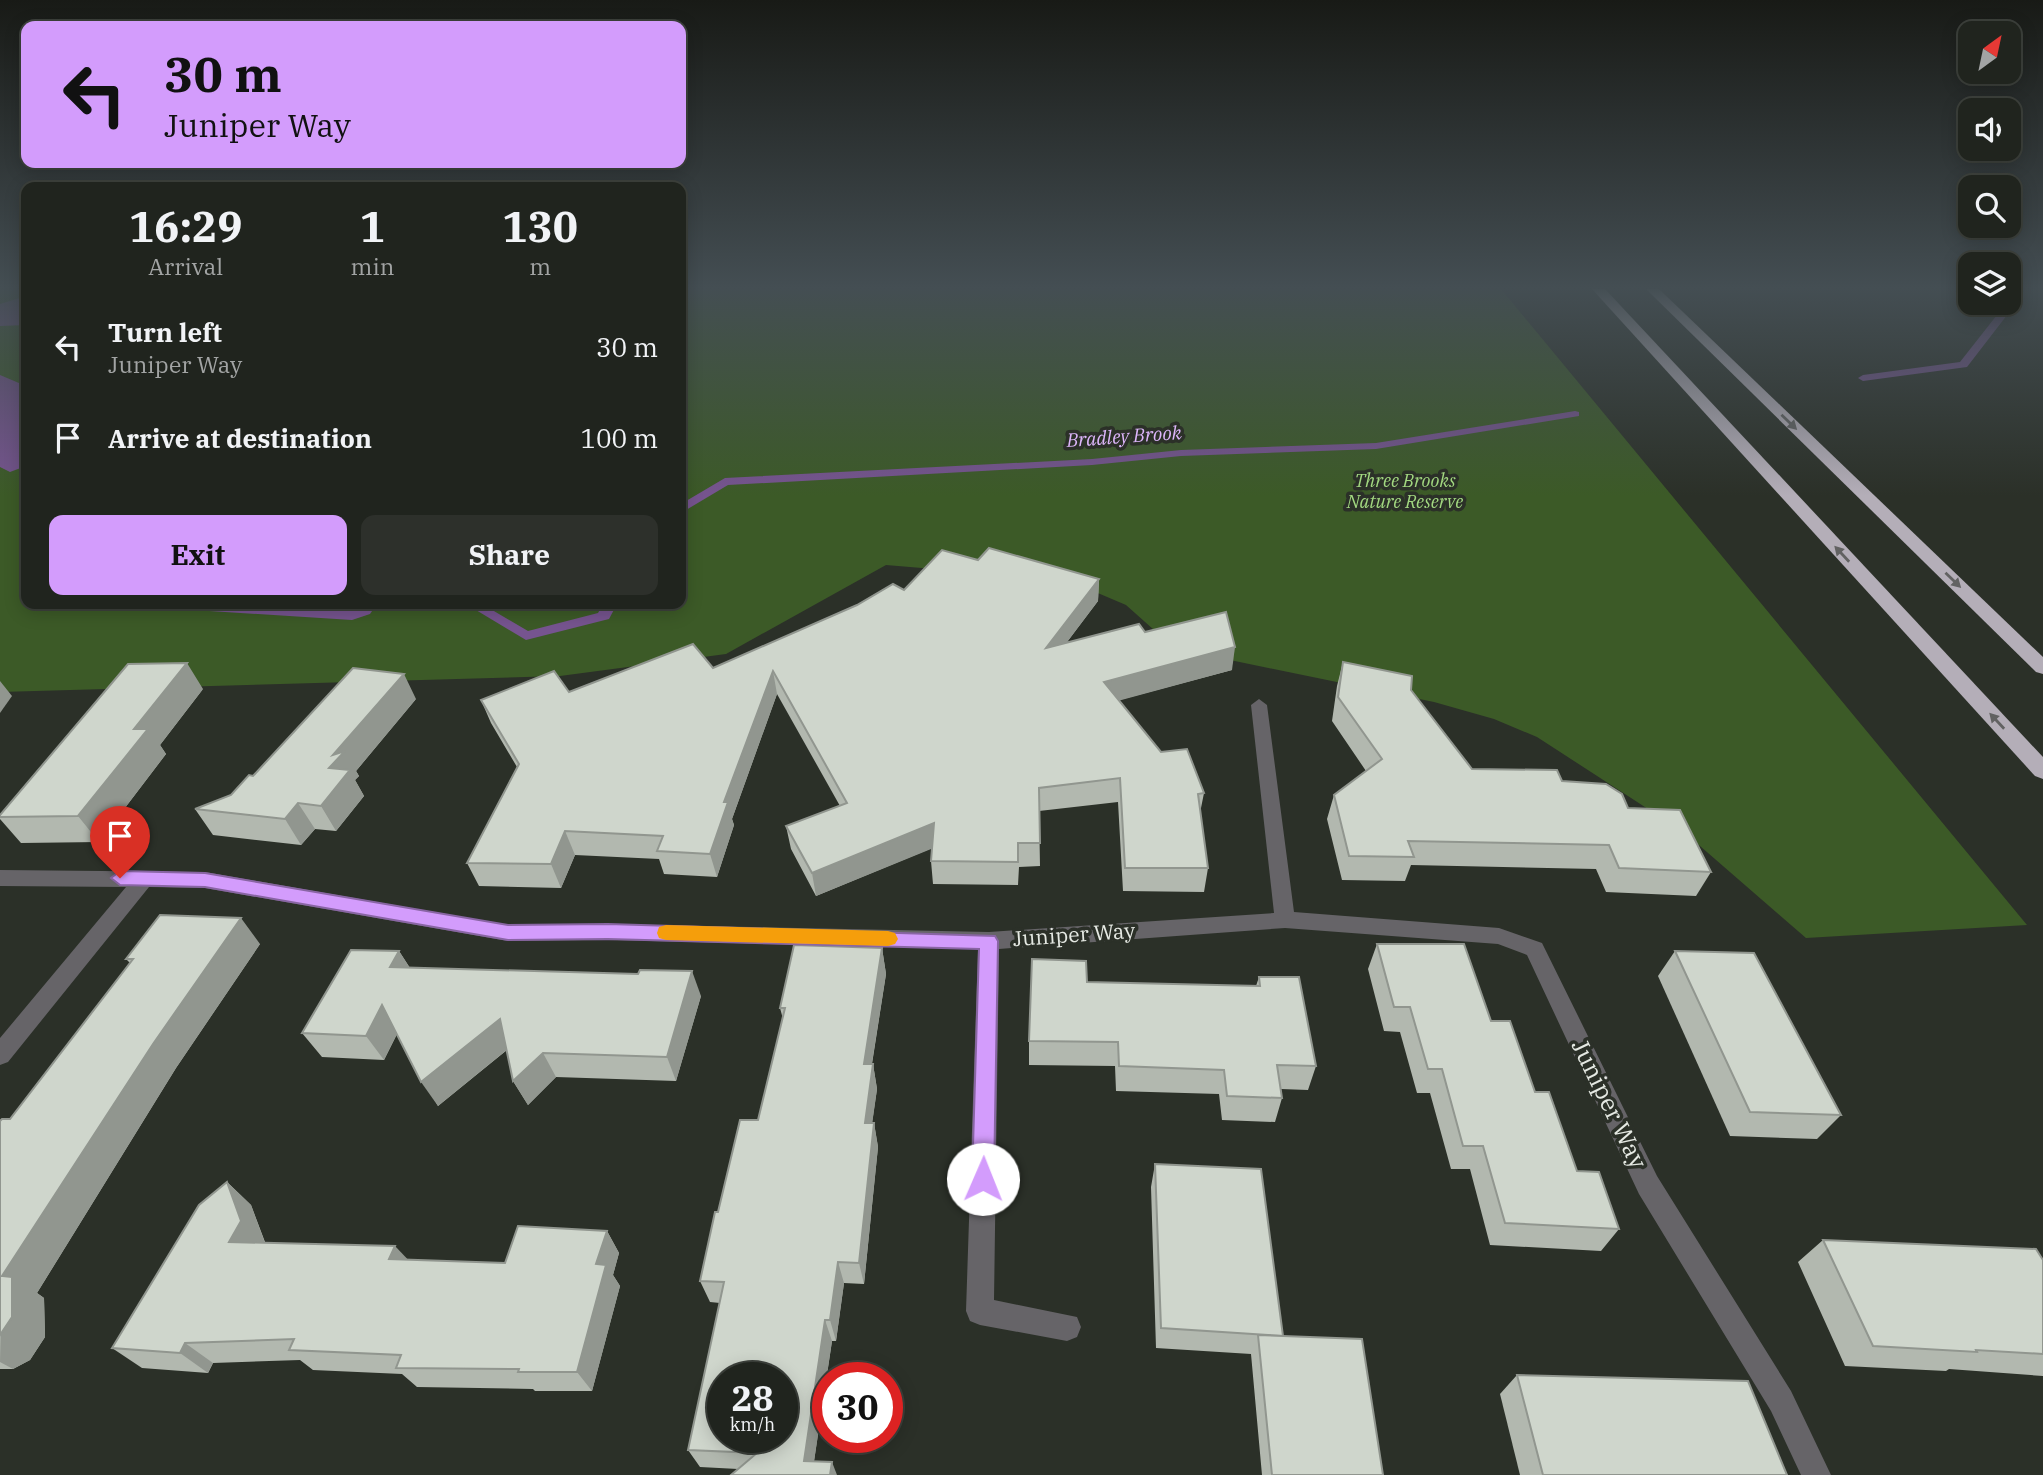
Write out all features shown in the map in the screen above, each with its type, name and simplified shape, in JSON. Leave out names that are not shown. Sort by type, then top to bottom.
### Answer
[{"type":"highway","points":[[1662,358],[2043,771]]},
{"type":"highway","points":[[1723,358],[2043,668]]},
{"type":"street","points":[[1259,705],[1285,920]]},
{"type":"street","name":"Juniper Way","points":[[0,878],[205,880],[508,933],[608,932],[989,941],[1285,920],[1499,936],[1535,949],[1648,1185],[1780,1401],[1816,1475]]},
{"type":"street","points":[[0,1055],[145,878]]},
{"type":"street","name":"Juniper Way","points":[[989,941],[980,1311],[1067,1327]]},
{"type":"green space","name":"Three Brooks Nature Reserve","points":[[0,358],[21,358],[21,609],[686,609],[686,358],[1558,358],[2027,925],[1806,938],[1685,833],[1537,737],[1494,719],[1434,702],[1230,660],[1163,638],[1126,605],[1086,588],[1043,578],[886,565],[726,654],[560,676],[0,692]]},
{"type":"shaded area","points":[[0,375],[21,384],[21,468],[10,472],[0,467]]},
{"type":"shaded area","points":[[178,609],[374,609],[370,614],[352,620]]},
{"type":"building","points":[[989,548],[1099,579],[1046,648],[1139,624],[1145,632],[1226,612],[1235,647],[1104,682],[1161,752],[1187,749],[1204,793],[1198,794],[1208,868],[1125,868],[1120,778],[1039,788],[1040,843],[1018,843],[1018,862],[931,861],[934,823],[812,873],[786,826],[847,803],[773,671],[724,802],[728,802],[710,854],[657,851],[663,836],[565,831],[551,864],[467,863],[519,764],[481,700],[554,671],[569,692],[693,644],[713,668],[857,605],[893,584],[904,590],[942,550],[978,560]]},
{"type":"building","points":[[1343,662],[1412,676],[1411,690],[1472,769],[1557,770],[1562,781],[1606,784],[1622,794],[1628,808],[1680,810],[1711,872],[1619,868],[1609,845],[1408,841],[1414,857],[1349,856],[1334,795],[1382,759],[1338,697]]},
{"type":"building","points":[[187,663],[134,729],[148,729],[78,816],[0,817],[128,664]]},
{"type":"building","points":[[353,668],[404,674],[333,755],[345,751],[329,768],[350,770],[321,806],[298,803],[285,819],[195,809],[231,795],[249,775],[253,776]]},
{"type":"building","points":[[160,915],[241,918],[153,1044],[2,1276],[12,1277],[12,1317],[0,1335],[0,1121],[10,1119],[133,959],[126,959]]},
{"type":"building","points":[[1377,944],[1464,944],[1491,1021],[1510,1021],[1535,1092],[1549,1092],[1577,1171],[1599,1172],[1619,1229],[1505,1223],[1483,1146],[1463,1146],[1442,1069],[1428,1069],[1410,1007],[1394,1007]]},
{"type":"building","points":[[794,945],[882,948],[864,1064],[873,1064],[865,1123],[874,1123],[859,1263],[838,1262],[830,1320],[825,1320],[819,1362],[812,1362],[812,1407],[804,1461],[832,1462],[830,1475],[731,1475],[757,1453],[798,1453],[798,1362],[707,1362],[707,1451],[688,1450],[724,1282],[700,1281],[715,1212],[718,1212],[740,1120],[758,1120],[785,1008],[780,1008]]},
{"type":"building","points":[[351,950],[399,951],[390,967],[638,974],[640,970],[692,971],[667,1057],[543,1053],[513,1081],[500,1019],[421,1082],[382,1005],[366,1036],[302,1033]]},
{"type":"building","points":[[1675,951],[1754,953],[1841,1115],[1750,1112]]},
{"type":"building","points":[[1032,959],[1086,961],[1087,982],[1260,986],[1259,977],[1299,977],[1316,1066],[1277,1065],[1282,1098],[1227,1096],[1224,1070],[1119,1066],[1118,1042],[1029,1041]]},
{"type":"building","points":[[1155,1164],[1261,1169],[1283,1336],[1161,1328]]},
{"type":"building","points":[[227,1182],[241,1221],[229,1242],[395,1246],[389,1259],[505,1263],[518,1226],[607,1231],[596,1264],[606,1265],[577,1372],[396,1368],[401,1355],[289,1350],[294,1339],[185,1343],[180,1353],[112,1348],[199,1205]]},
{"type":"building","points":[[1823,1240],[2036,1249],[2043,1260],[2043,1354],[1873,1346]]},
{"type":"building","points":[[1258,1335],[1362,1339],[1383,1475],[1272,1475]]},
{"type":"building","points":[[1517,1375],[1748,1381],[1787,1475],[1543,1475]]},
{"type":"waterway","points":[[1863,378],[1963,365],[1969,358]]},
{"type":"waterway","name":"Bradley Brook","points":[[686,506],[725,482],[1092,462],[1181,453],[1376,446],[1575,414]]},
{"type":"waterway","name":"Bradley Brook","points":[[481,609],[526,636],[604,616],[608,609]]},
{"type":"slow traffic","points":[[666,933],[888,939]]},
{"type":"route","points":[[120,878],[205,880],[508,933],[608,932],[989,941],[983,1179]]}]
